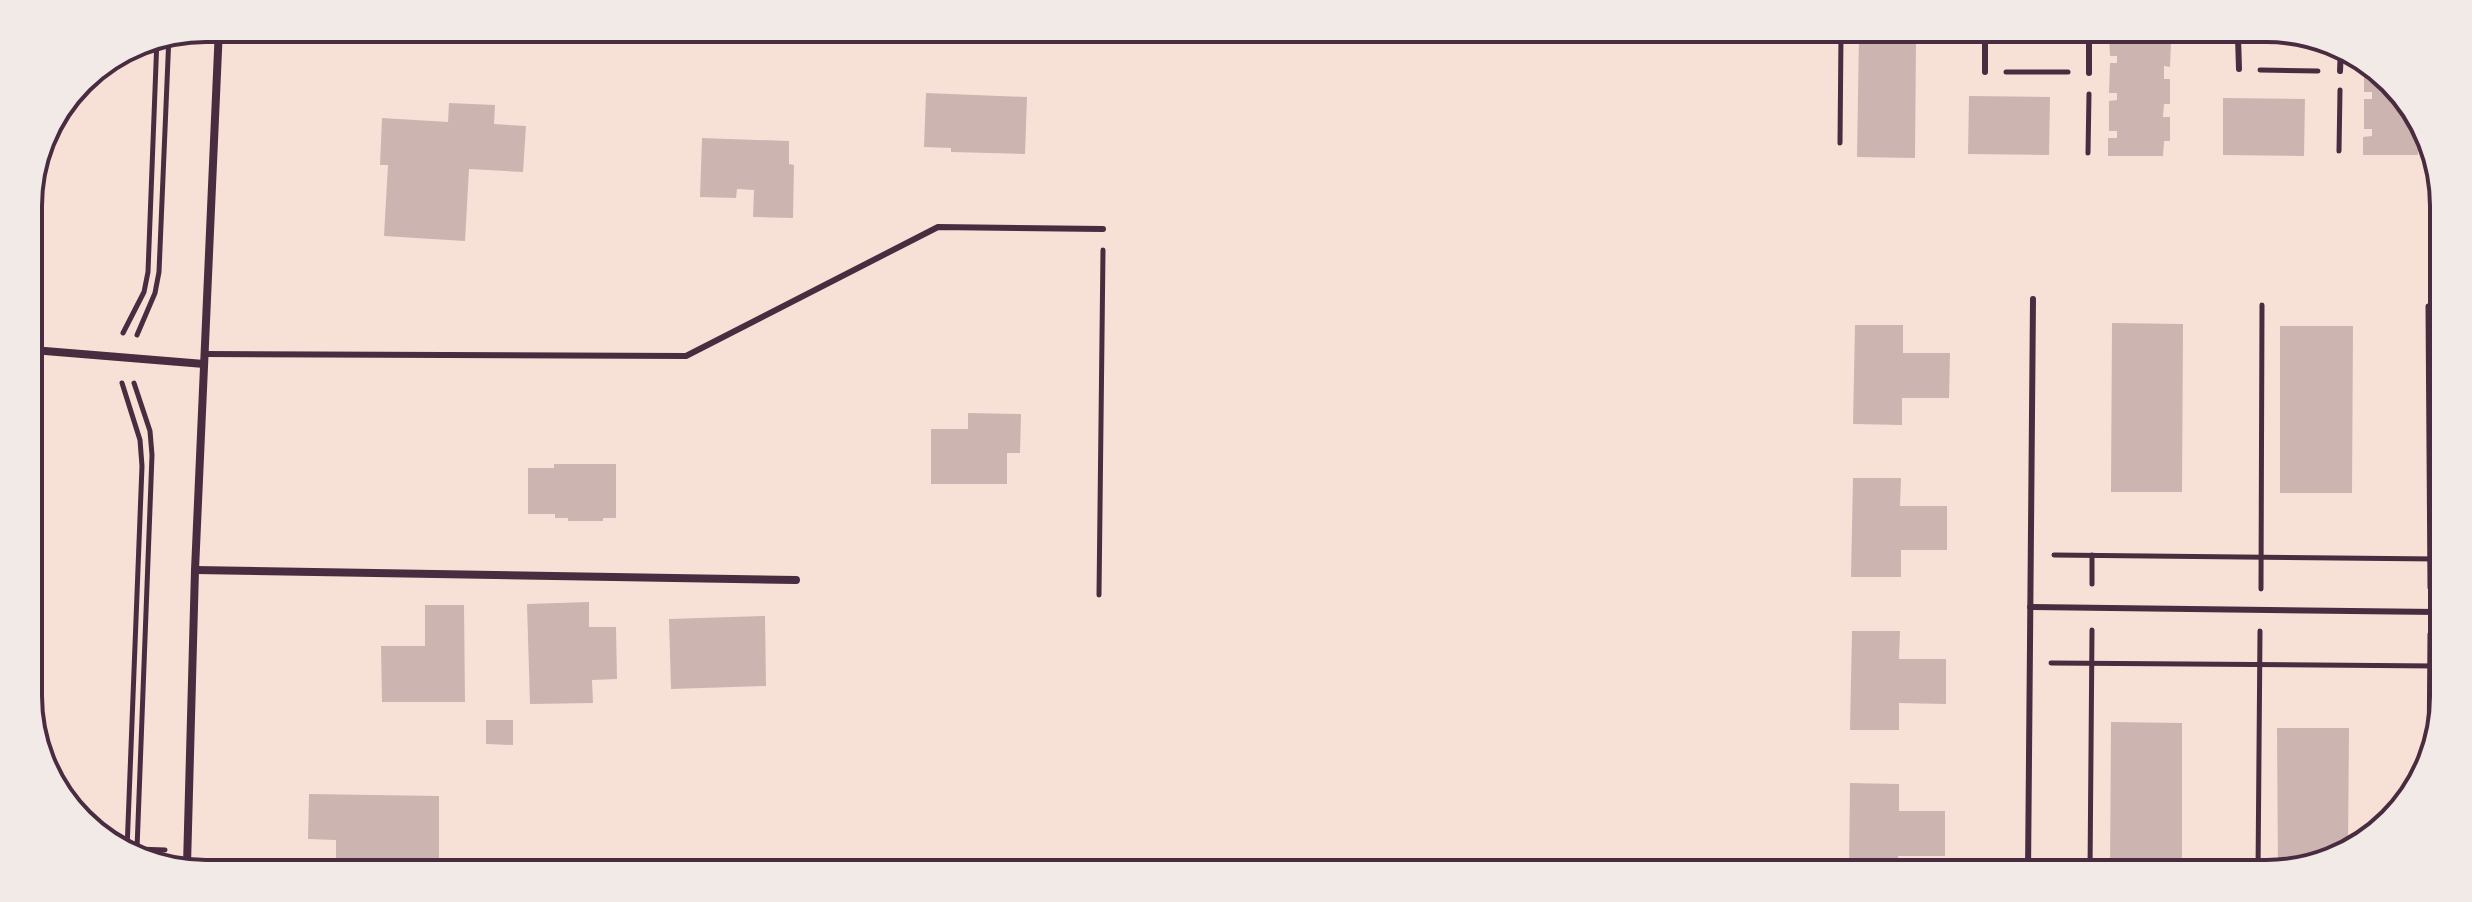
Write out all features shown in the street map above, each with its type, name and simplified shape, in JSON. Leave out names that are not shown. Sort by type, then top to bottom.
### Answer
[{"type":"street","points":[[187,859],[195,570],[218,42]]},
{"type":"street","points":[[45,351],[205,359]]},
{"type":"street","points":[[195,570],[796,580]]},
{"type":"lane","points":[[1985,42],[1985,72]]},
{"type":"lane","points":[[2089,42],[2089,73]]},
{"type":"lane","points":[[2238,42],[2239,69]]},
{"type":"lane","points":[[2340,60],[2340,71]]},
{"type":"lane","points":[[205,359],[686,356],[938,227],[1103,229]]},
{"type":"lane","points":[[2028,860],[2033,299]]},
{"type":"lane","points":[[2030,607],[2430,612]]},
{"type":"path","points":[[1840,143],[1841,42]]},
{"type":"path","points":[[127,840],[142,466],[140,440],[120,377],[123,333],[144,292],[148,272],[157,50]]},
{"type":"path","points":[[2239,69],[2340,71],[2339,151]]},
{"type":"path","points":[[1985,72],[2089,73],[2088,153]]},
{"type":"path","points":[[1099,595],[1103,229]]},
{"type":"path","points":[[2261,557],[2262,305]]},
{"type":"path","points":[[2428,306],[2430,390]]},
{"type":"path","points":[[2031,555],[2430,559]]},
{"type":"path","points":[[2090,860],[2092,607]]},
{"type":"path","points":[[2030,663],[2430,666]]},
{"type":"path","points":[[2258,860],[2260,664]]},
{"type":"path","points":[[137,845],[142,682]]},
{"type":"building","points":[[1859,42],[1916,42],[1915,158],[1857,157]]},
{"type":"building","points":[[2109,42],[2171,42],[2170,67],[2164,66],[2164,79],[2170,79],[2170,104],[2164,104],[2163,117],[2170,117],[2170,141],[2164,141],[2163,156],[2108,156],[2108,138],[2117,138],[2117,131],[2109,131],[2109,101],[2117,100],[2117,93],[2109,93],[2110,63],[2117,63],[2117,56],[2110,56]]},
{"type":"building","points":[[2364,75],[2396,106],[2418,143],[2418,155],[2363,155],[2363,137],[2372,136],[2372,129],[2364,129],[2364,99],[2372,99],[2372,92],[2364,92]]},
{"type":"building","points":[[926,93],[1027,97],[1025,154],[951,152],[951,148],[924,147]]},
{"type":"building","points":[[1969,96],[2050,97],[2049,155],[1968,154]]},
{"type":"building","points":[[2223,98],[2305,99],[2304,156],[2223,155]]},
{"type":"building","points":[[449,103],[495,105],[494,124],[526,126],[523,172],[469,169],[465,241],[384,236],[388,165],[380,165],[382,118],[448,122]]},
{"type":"building","points":[[702,138],[789,141],[789,164],[794,165],[793,218],[753,217],[754,190],[737,189],[736,198],[700,197]]},
{"type":"building","points":[[2112,323],[2183,324],[2182,492],[2111,492]]},
{"type":"building","points":[[1855,325],[1903,325],[1903,353],[1950,353],[1949,398],[1902,398],[1902,425],[1853,424]]},
{"type":"building","points":[[2280,326],[2353,326],[2352,493],[2280,493]]},
{"type":"building","points":[[968,413],[1021,414],[1020,453],[1007,453],[1007,484],[931,484],[931,429],[968,429]]},
{"type":"building","points":[[554,464],[616,464],[616,518],[568,521],[568,518],[555,518],[555,514],[528,514],[528,468],[554,468]]},
{"type":"building","points":[[1853,478],[1901,478],[1900,506],[1947,506],[1947,550],[1901,550],[1901,577],[1851,577]]},
{"type":"building","points":[[589,602],[589,627],[616,627],[617,679],[592,680],[593,703],[530,704],[527,604]]},
{"type":"building","points":[[425,605],[464,605],[465,702],[382,702],[381,646],[425,646]]},
{"type":"building","points":[[765,616],[766,686],[671,689],[669,619]]},
{"type":"building","points":[[1852,631],[1900,631],[1899,659],[1946,659],[1946,704],[1899,703],[1899,730],[1850,730]]},
{"type":"building","points":[[486,720],[513,720],[513,745],[486,744]]},
{"type":"building","points":[[2111,722],[2182,723],[2182,860],[2110,860]]},
{"type":"building","points":[[2277,728],[2349,728],[2348,838],[2329,848],[2278,860]]},
{"type":"building","points":[[1850,783],[1899,784],[1899,811],[1945,811],[1945,856],[1849,860]]},
{"type":"building","points":[[309,794],[439,796],[439,859],[336,860],[336,840],[308,839]]}]
